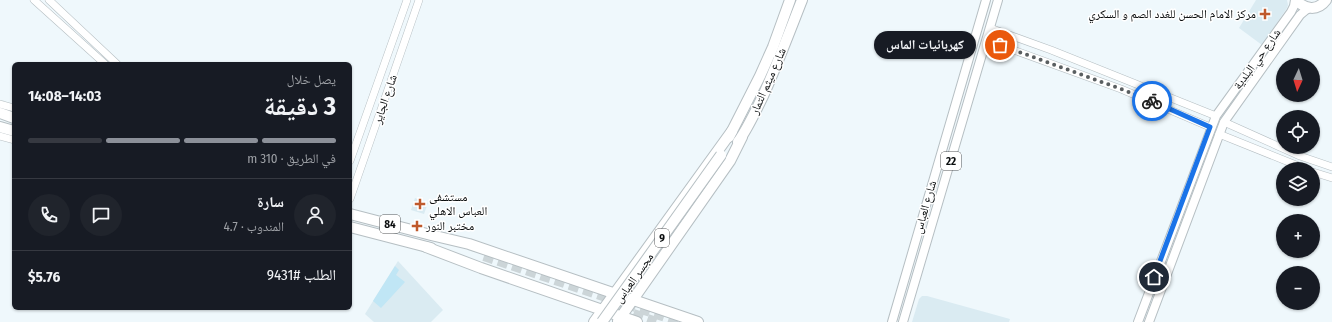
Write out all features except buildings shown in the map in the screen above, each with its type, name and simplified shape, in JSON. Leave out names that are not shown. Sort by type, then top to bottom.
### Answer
[{"type":"highway","name":"شارع ميثم التمار","points":[[723,156],[732,131],[773,47],[790,0]]},
{"type":"highway","name":"شارع ميثم التمار","points":[[723,156],[742,136],[758,106],[773,73],[802,0]]},
{"type":"highway","points":[[1296,0],[1302,6],[1323,5]]},
{"type":"highway","points":[[0,113],[12,117]]},
{"type":"highway","points":[[0,127],[12,130]]},
{"type":"highway","points":[[593,322],[732,131]]},
{"type":"highway","points":[[619,319],[730,161],[742,136]]},
{"type":"highway","name":"مجسر العباس","points":[[602,322],[723,156]]},
{"type":"highway","name":"مجسر العباس","points":[[609,322],[723,156]]},
{"type":"highway","name":"84","points":[[352,215],[431,235],[483,259],[426,247],[352,228]]},
{"type":"highway","points":[[431,235],[475,246],[698,322]]},
{"type":"highway","points":[[426,247],[602,310],[619,319],[637,322]]},
{"type":"highway","points":[[600,288],[614,288],[623,281]]},
{"type":"highway","points":[[640,290],[640,298],[648,304]]},
{"type":"highway","points":[[586,305],[592,311],[594,317],[593,322]]},
{"type":"main road","points":[[34,0],[103,62]]},
{"type":"main road","points":[[49,0],[115,62]]},
{"type":"main road","name":"شارع الجاير","points":[[352,155],[407,0]]},
{"type":"main road","name":"شارع الجاير","points":[[352,193],[419,0]]},
{"type":"main road","name":"شارع العباس","points":[[892,322],[986,0]]},
{"type":"main road","name":"شارع العباس","points":[[904,322],[998,0]]},
{"type":"main road","name":"شارع حي البلدية","points":[[1210,127],[1251,66],[1291,12],[1296,0]]},
{"type":"main road","name":"شارع حي البلدية","points":[[1219,134],[1224,122],[1301,14],[1323,5]]},
{"type":"main road","points":[[990,28],[1051,50],[1216,116]]},
{"type":"main road","points":[[986,40],[1121,89],[1210,127],[1138,322]]},
{"type":"main road","points":[[383,66],[394,72]]},
{"type":"main road","points":[[1251,66],[1256,71],[1260,71]]},
{"type":"main road","points":[[1246,74],[1252,75],[1254,79]]},
{"type":"main road","points":[[0,104],[12,107]]},
{"type":"main road","points":[[1224,122],[1300,156],[1332,167]]},
{"type":"main road","points":[[1149,322],[1219,134],[1289,162]]},
{"type":"main road","points":[[0,136],[12,139]]},
{"type":"main road","points":[[1320,174],[1332,178]]},
{"type":"shaded area","points":[[1256,0],[1287,0],[1288,5],[1262,45],[1239,28]]},
{"type":"shaded area","points":[[415,198],[428,203],[424,214],[411,210]]},
{"type":"shaded area","points":[[398,261],[443,310],[431,322],[374,322],[365,314]]},
{"type":"shaded area","points":[[395,266],[399,270],[396,275],[405,282],[381,308],[373,301]]},
{"type":"shaded area","points":[[922,296],[927,296],[1010,319],[1009,322],[912,322],[919,299]]},
{"type":"tunnel","points":[[484,256],[680,322]]},
{"type":"tunnel","points":[[605,304],[656,322]]},
{"type":"way so far","points":[[1000,45],[1152,101]]},
{"type":"place","name":"مركز الامام الحسن للغدد الصم و السكري","points":[[1265,14]]},
{"type":"place","name":"كهربائيات الماس","points":[[1000,45]]},
{"type":"place","name":"مستشفى العباس الاهلي","points":[[420,204]]},
{"type":"place","name":"مختبر النور","points":[[417,226]]},
{"type":"route","points":[[1152,101],[1210,127],[1154,277]]}]
